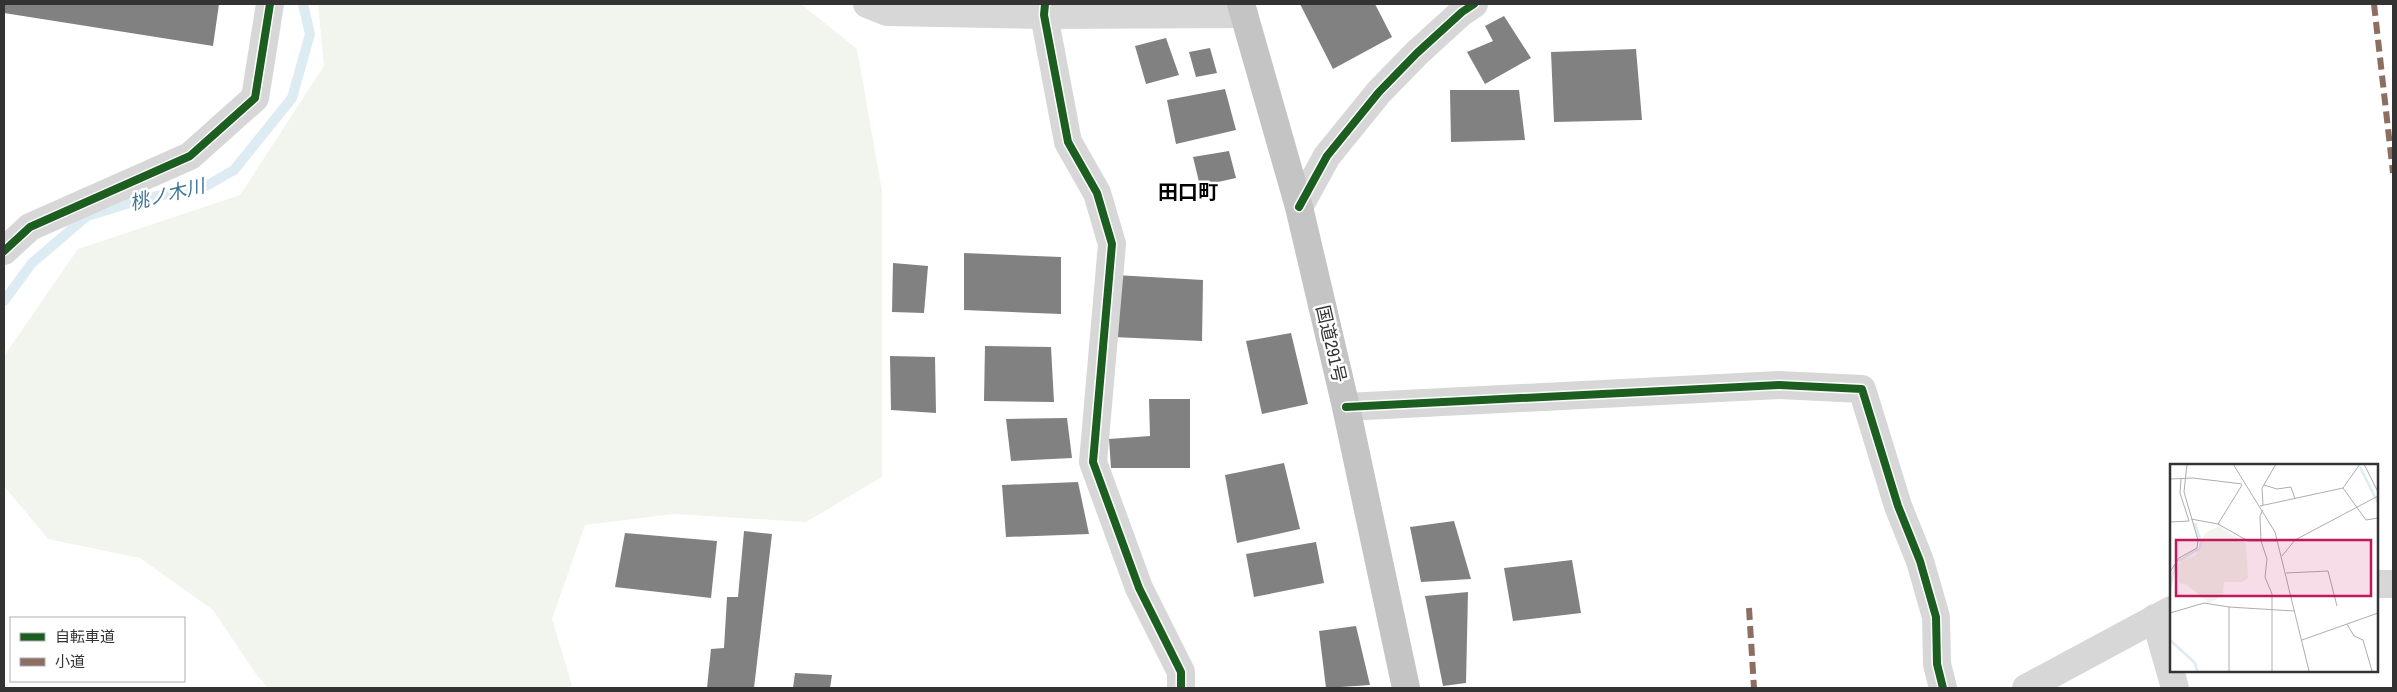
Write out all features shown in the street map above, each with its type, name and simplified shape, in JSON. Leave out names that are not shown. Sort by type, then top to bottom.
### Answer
[{"type":"highway","name":"国道291号","points":[[1242,9],[1299,207],[1346,407],[1406,688]]},
{"type":"street","points":[[4,251],[30,227],[190,156],[255,98],[270,4]]},
{"type":"street","points":[[868,4],[886,12],[1044,9],[1242,9]]},
{"type":"street","points":[[1299,207],[1327,156],[1379,92],[1417,53],[1462,12],[1474,4]]},
{"type":"street","points":[[1044,9],[1068,142],[1097,193],[1112,244],[1093,462],[1140,588],[1181,672],[1181,688]]},
{"type":"street","points":[[1346,407],[1779,385],[1862,389],[1898,506],[1920,561],[1936,617],[1937,664],[1943,688]]},
{"type":"street","points":[[2377,584],[2393,584]]},
{"type":"street","points":[[2026,688],[2163,614],[2170,657]]},
{"type":"street","points":[[2172,672],[2175,688]]},
{"type":"shaded area","points":[[318,4],[801,4],[857,49],[882,191],[882,477],[806,522],[673,514],[585,525],[552,619],[572,685],[569,688],[268,688],[256,674],[213,610],[140,558],[48,539],[4,486],[4,356],[78,249],[240,195],[324,66]]},
{"type":"building","points":[[4,4],[219,4],[213,46],[4,13]]},
{"type":"building","points":[[1300,4],[1375,4],[1392,37],[1333,69]]},
{"type":"building","points":[[1504,16],[1531,58],[1485,84],[1467,52],[1493,41],[1485,26]]},
{"type":"building","points":[[1166,38],[1179,75],[1146,84],[1135,46]]},
{"type":"building","points":[[1210,48],[1217,73],[1196,77],[1189,52]]},
{"type":"building","points":[[1636,49],[1642,120],[1554,122],[1551,52]]},
{"type":"building","points":[[1225,89],[1236,130],[1176,144],[1167,100]]},
{"type":"building","points":[[1450,90],[1519,90],[1525,140],[1451,142]]},
{"type":"building","points":[[1229,151],[1236,178],[1200,186],[1193,157]]},
{"type":"building","points":[[964,253],[1061,257],[1061,314],[964,310]]},
{"type":"building","points":[[893,263],[928,266],[924,313],[892,312]]},
{"type":"building","points":[[1115,275],[1203,280],[1202,341],[1113,337]]},
{"type":"building","points":[[1291,333],[1308,404],[1262,414],[1246,341]]},
{"type":"building","points":[[985,346],[1051,347],[1054,402],[984,401]]},
{"type":"building","points":[[890,356],[935,357],[936,413],[891,410]]},
{"type":"building","points":[[1149,399],[1190,399],[1190,468],[1111,468],[1109,439],[1150,436]]},
{"type":"building","points":[[1067,418],[1072,458],[1011,461],[1006,419]]},
{"type":"building","points":[[1284,463],[1300,529],[1237,543],[1225,475]]},
{"type":"building","points":[[1078,482],[1089,534],[1006,537],[1002,485]]},
{"type":"building","points":[[1454,521],[1471,579],[1421,582],[1410,527]]},
{"type":"building","points":[[744,531],[772,534],[754,688],[707,688],[711,649],[724,648],[727,597],[738,597]]},
{"type":"building","points":[[625,533],[717,541],[711,598],[615,587]]},
{"type":"building","points":[[1316,542],[1324,583],[1254,597],[1246,554]]},
{"type":"building","points":[[1572,560],[1581,613],[1513,621],[1504,568]]},
{"type":"building","points":[[1468,592],[1466,683],[1443,686],[1425,596]]},
{"type":"building","points":[[1356,626],[1370,685],[1326,688],[1319,631]]},
{"type":"building","points":[[795,673],[832,675],[830,688],[793,688]]},
{"type":"waterway","name":"桃ノ木川","points":[[4,301],[32,263],[87,216],[143,199],[206,186],[234,170],[292,98],[310,34],[303,4]]},
{"type":"marked path","points":[[2374,4],[2393,173]]},
{"type":"marked path","points":[[1749,608],[1754,688]]},
{"type":"cycle path","points":[[4,251],[30,227],[190,156],[255,98],[270,4]]},
{"type":"cycle path","points":[[1045,4],[1044,15],[1068,142],[1097,193],[1112,244],[1093,462],[1139,588],[1181,672],[1181,688]]},
{"type":"cycle path","points":[[1299,207],[1327,156],[1379,92],[1417,53],[1462,12],[1474,4]]},
{"type":"cycle path","points":[[1346,407],[1779,385],[1862,389],[1898,506],[1920,561],[1936,617],[1937,664],[1943,688]]},
{"type":"district","name":"田口町","points":[[1188,192]]}]
